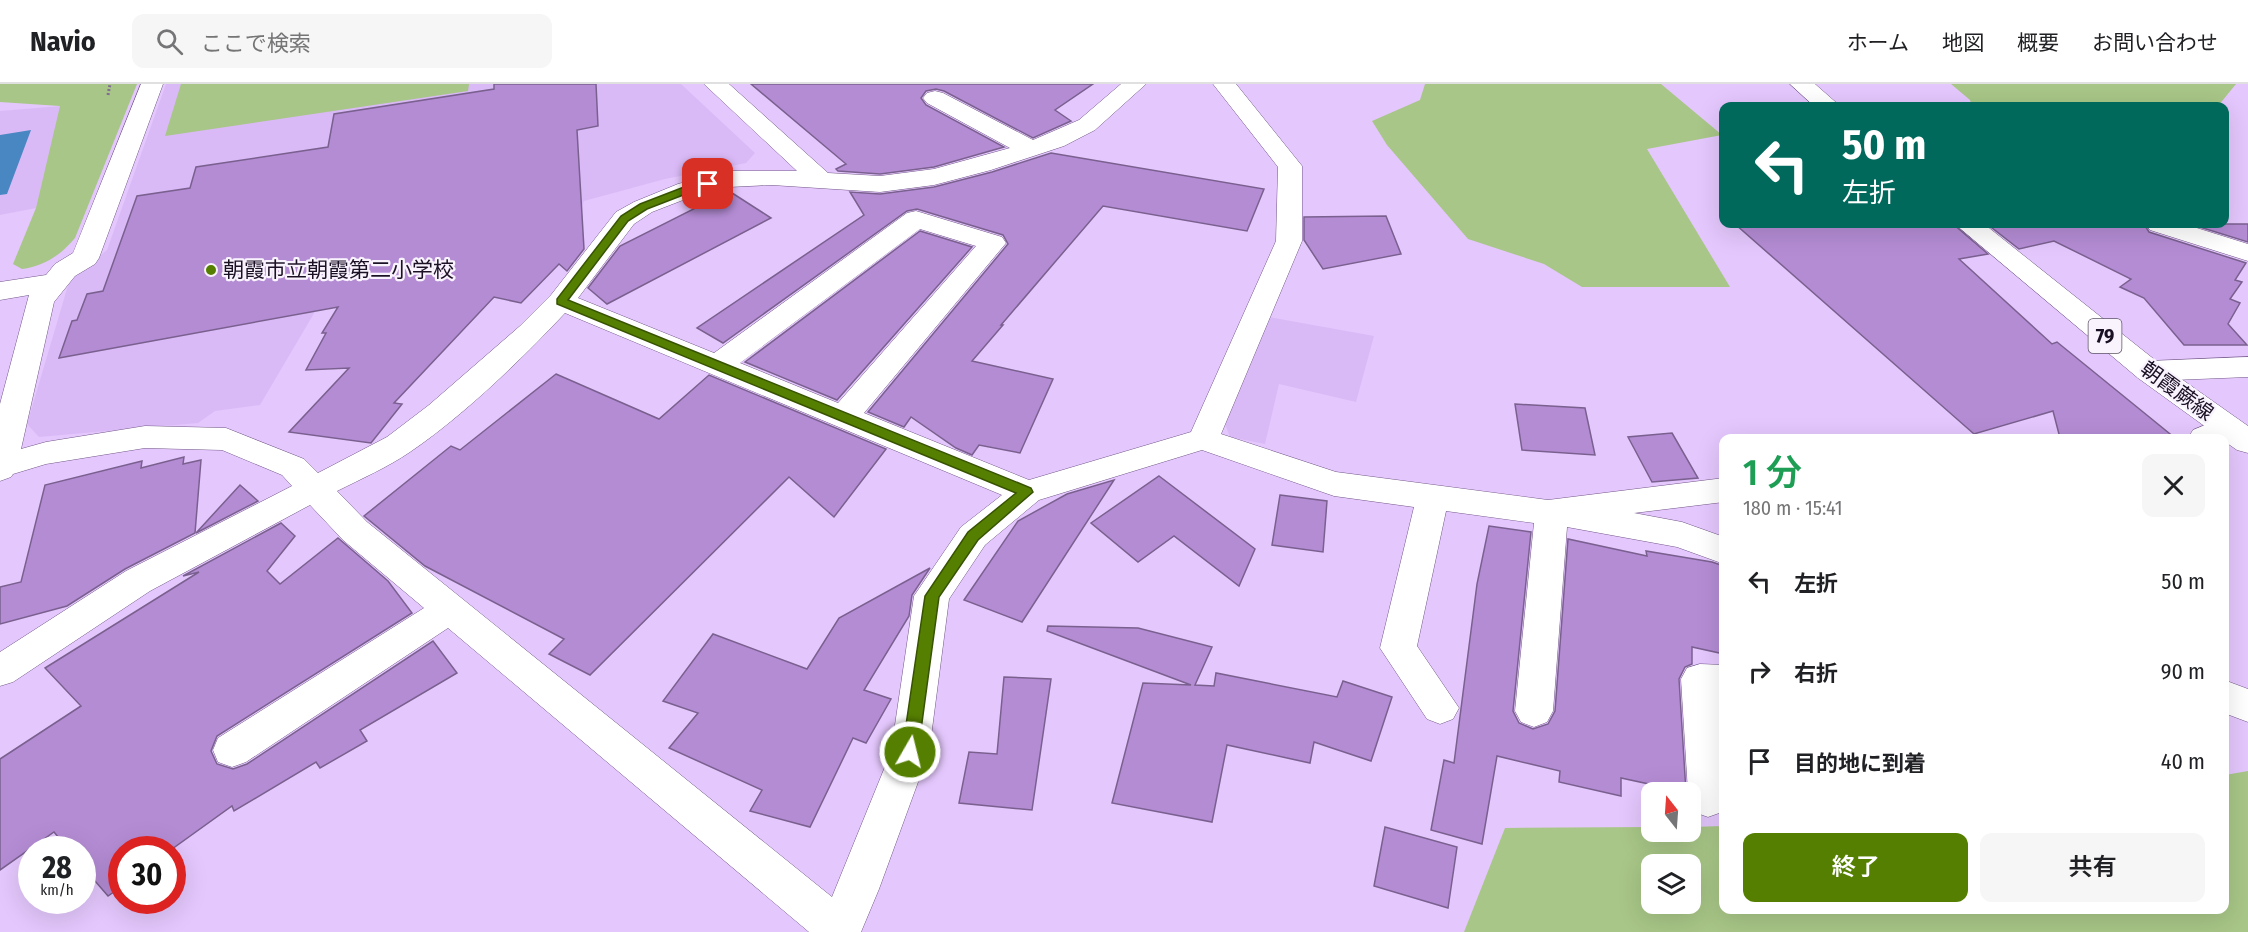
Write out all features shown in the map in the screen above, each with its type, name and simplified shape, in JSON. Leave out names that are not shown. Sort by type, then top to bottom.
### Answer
[{"type":"street","points":[[152,84],[85,258],[65,270],[40,300],[0,467],[46,453],[145,437],[226,439],[293,467],[355,531],[839,930],[858,889],[910,752],[932,596],[973,536],[1027,492],[1203,438],[1334,484],[1552,511],[1682,536],[1719,549]]},
{"type":"street","points":[[715,84],[820,179]]},
{"type":"street","points":[[0,671],[138,581],[398,445],[440,412],[530,333],[561,301],[625,218],[644,207],[687,189],[729,180],[772,177],[880,184],[934,177],[1031,149],[1087,125],[1135,84]]},
{"type":"street","points":[[1203,438],[1288,241],[1290,166],[1224,84]]},
{"type":"street","points":[[1802,84],[1823,102]]},
{"type":"street","points":[[935,98],[1031,149]]},
{"type":"street","points":[[717,366],[916,219],[993,243],[843,417]]},
{"type":"street","name":"朝霞蕨線","points":[[1973,228],[2224,434]]},
{"type":"street","points":[[2171,228],[2248,253]]},
{"type":"street","points":[[0,291],[54,283]]},
{"type":"street","points":[[561,301],[1027,492]]},
{"type":"street","points":[[2149,371],[2248,367]]},
{"type":"street","points":[[1552,511],[1719,491]]},
{"type":"street","points":[[1433,496],[1398,648],[1440,708]]},
{"type":"street","points":[[1534,711],[1552,511]]},
{"type":"street","points":[[232,750],[450,609]]},
{"type":"street","points":[[1708,799],[1700,679],[1719,680]]},
{"type":"shaded area","name":"朝霞市立朝霞第二小学校","points":[[166,84],[681,84],[755,153],[746,163],[665,179],[584,201],[573,231],[346,259],[260,405],[215,411],[198,423],[39,437],[27,424],[69,282],[107,250]]},
{"type":"shaded area","points":[[61,106],[36,208],[0,215],[0,111]]},
{"type":"shaded area","points":[[1268,317],[1374,336],[1356,402],[1279,384],[1265,444],[1230,437],[1225,424]]},
{"type":"green space","points":[[0,84],[137,84],[75,238],[52,259],[22,269],[13,264],[36,208],[60,106],[0,102]]},
{"type":"green space","points":[[181,84],[469,84],[468,91],[165,136]]},
{"type":"green space","points":[[1425,84],[1661,84],[1719,132],[1719,136],[1647,149],[1730,287],[1582,287],[1544,264],[1468,239],[1387,145],[1372,121],[1420,100]]},
{"type":"green space","points":[[1951,84],[2236,84],[2221,102],[1971,102]]},
{"type":"green space","points":[[2248,771],[2248,932],[1464,932],[1505,828],[1641,827],[1641,842],[1701,842],[1701,827],[1719,826],[1719,914],[2229,914],[2229,774]]},
{"type":"water","points":[[31,130],[7,194],[0,195],[0,135]]},
{"type":"building","points":[[494,84],[596,84],[598,126],[577,130],[584,249],[567,271],[559,264],[521,303],[494,297],[394,403],[402,404],[371,443],[289,432],[349,368],[306,370],[326,333],[322,333],[338,307],[59,358],[72,321],[77,320],[87,294],[103,291],[137,196],[190,188],[196,167],[328,147],[334,114],[494,89]]},
{"type":"building","points":[[751,84],[1093,84],[1055,110],[1071,121],[1033,138],[944,91],[936,89],[926,91],[921,98],[926,105],[1004,147],[934,167],[880,174],[838,171],[836,169],[846,164]]},
{"type":"building","points":[[1051,153],[1264,189],[1247,231],[1103,206],[972,361],[1053,379],[1020,453],[979,445],[972,455],[956,448],[911,417],[904,427],[868,412],[1008,244],[1003,235],[917,209],[907,211],[723,343],[697,328],[864,215],[850,192],[880,194],[934,187]]},
{"type":"building","points":[[729,191],[771,218],[607,304],[588,288],[620,246]]},
{"type":"building","points":[[1386,216],[1401,254],[1323,269],[1304,240],[1304,217]]},
{"type":"building","points":[[2229,224],[2248,224],[2248,242],[2203,228],[2229,228]]},
{"type":"building","points":[[1740,228],[1958,228],[1988,254],[1959,259],[2052,344],[2057,342],[2170,434],[2059,434],[2053,411],[1974,434]]},
{"type":"building","points":[[1992,228],[2146,228],[2149,232],[2246,263],[2235,280],[2242,282],[2230,299],[2240,303],[2228,324],[2247,345],[2184,345],[2144,298],[2120,287],[2131,279],[2054,241],[2019,249]]},
{"type":"building","points":[[920,231],[972,247],[837,400],[745,362]]},
{"type":"building","points":[[556,374],[659,419],[709,375],[886,449],[834,517],[789,477],[590,675],[549,654],[564,639],[425,566],[364,516],[451,446],[460,450]]},
{"type":"building","points":[[1515,404],[1585,408],[1595,455],[1522,450]]},
{"type":"building","points":[[1672,433],[1698,478],[1652,482],[1628,437]]},
{"type":"building","points":[[184,457],[183,464],[201,460],[195,533],[125,569],[67,606],[0,624],[0,587],[21,582],[45,485],[142,461],[141,468]]},
{"type":"building","points":[[1159,476],[1255,549],[1239,586],[1174,536],[1138,562],[1091,523]]},
{"type":"building","points":[[1114,480],[1022,622],[964,600],[1018,521],[1067,494]]},
{"type":"building","points":[[240,485],[258,501],[196,533]]},
{"type":"building","points":[[1280,495],[1327,501],[1323,552],[1272,545]]},
{"type":"building","points":[[281,523],[295,536],[267,571],[280,584],[338,538],[388,581],[412,613],[217,736],[211,751],[217,764],[233,769],[247,764],[433,641],[457,673],[360,730],[367,741],[320,768],[316,762],[234,811],[232,806],[186,839],[186,836],[108,836],[108,896],[96,882],[96,836],[57,836],[54,832],[48,836],[18,836],[18,857],[0,870],[0,759],[81,706],[45,668],[199,572],[183,576]]},
{"type":"building","points":[[1489,526],[1531,532],[1513,711],[1519,723],[1533,729],[1548,724],[1555,711],[1568,539],[1647,556],[1646,551],[1719,564],[1719,653],[1692,647],[1692,664],[1685,667],[1679,679],[1685,782],[1641,782],[1621,778],[1621,796],[1559,782],[1560,771],[1497,756],[1482,844],[1431,830],[1444,760],[1454,763],[1477,584]]},
{"type":"building","points":[[930,568],[912,595],[909,616],[864,690],[891,699],[866,743],[853,738],[810,827],[750,811],[762,790],[669,748],[698,713],[663,701],[713,634],[807,669],[839,618]]},
{"type":"building","points":[[1048,626],[1138,628],[1212,647],[1195,685],[1214,686],[1216,673],[1337,697],[1343,681],[1392,697],[1371,761],[1314,742],[1310,763],[1227,745],[1212,822],[1112,803],[1143,683],[1191,685],[1047,631]]},
{"type":"building","points":[[1004,677],[1051,679],[1032,810],[959,803],[969,752],[997,754]]},
{"type":"building","points":[[1385,827],[1457,847],[1448,908],[1374,886]]},
{"type":"place","name":"朝霞市立朝霞第二小学校","points":[[211,270]]},
{"type":"route","points":[[708,184],[687,189],[644,207],[625,218],[561,301],[1027,492],[973,536],[932,596],[910,752]]}]
